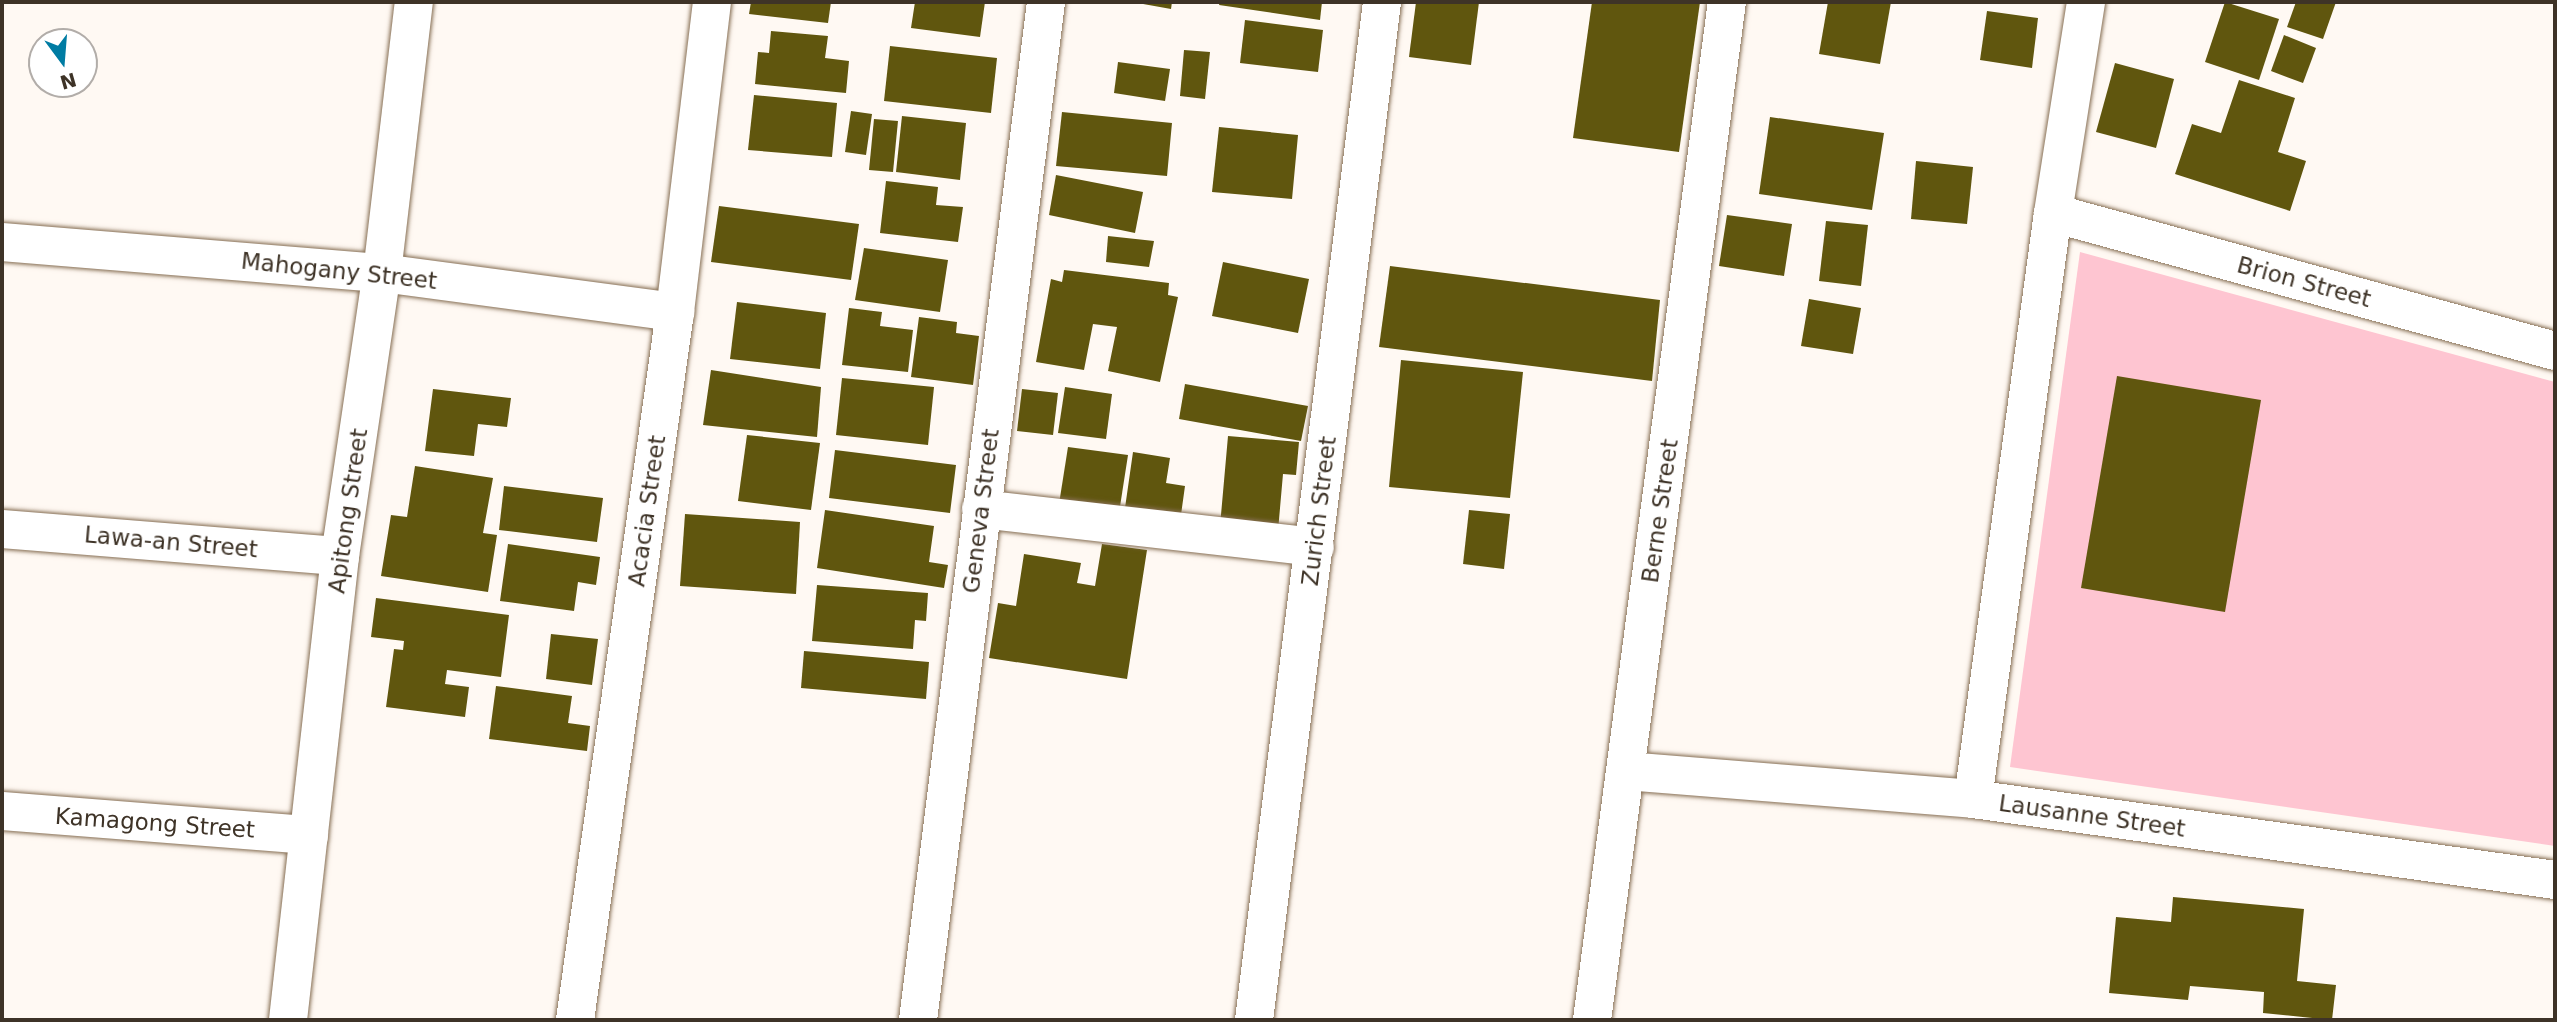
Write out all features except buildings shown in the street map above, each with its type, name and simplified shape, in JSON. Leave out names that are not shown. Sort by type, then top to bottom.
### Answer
[{"type":"street","name":"Apitong Street","points":[[288,1020],[340,556],[382,273],[414,2]]},
{"type":"street","name":"Acacia Street","points":[[575,1020],[675,312],[712,2]]},
{"type":"street","name":"Geneva Street","points":[[918,1020],[1046,2]]},
{"type":"street","name":"Zurich Street","points":[[1254,1020],[1382,2]]},
{"type":"street","name":"Berne Street","points":[[1592,1020],[1727,2]]},
{"type":"street","points":[[1973,799],[2053,213],[2087,2]]},
{"type":"street","name":"Brion Street","points":[[2053,213],[2555,351]]},
{"type":"street","name":"Mahogany Street","points":[[2,242],[382,273],[675,312]]},
{"type":"street","points":[[981,509],[1315,547]]},
{"type":"street","name":"Lawa-an Street","points":[[2,529],[340,556]]},
{"type":"street","name":"Lausanne Street","points":[[1626,771],[1973,799],[2555,880]]},
{"type":"street","name":"Kamagong Street","points":[[2,811],[309,835]]},
{"type":"shaded area","points":[[2080,252],[2555,382],[2555,846],[2010,767]]}]
